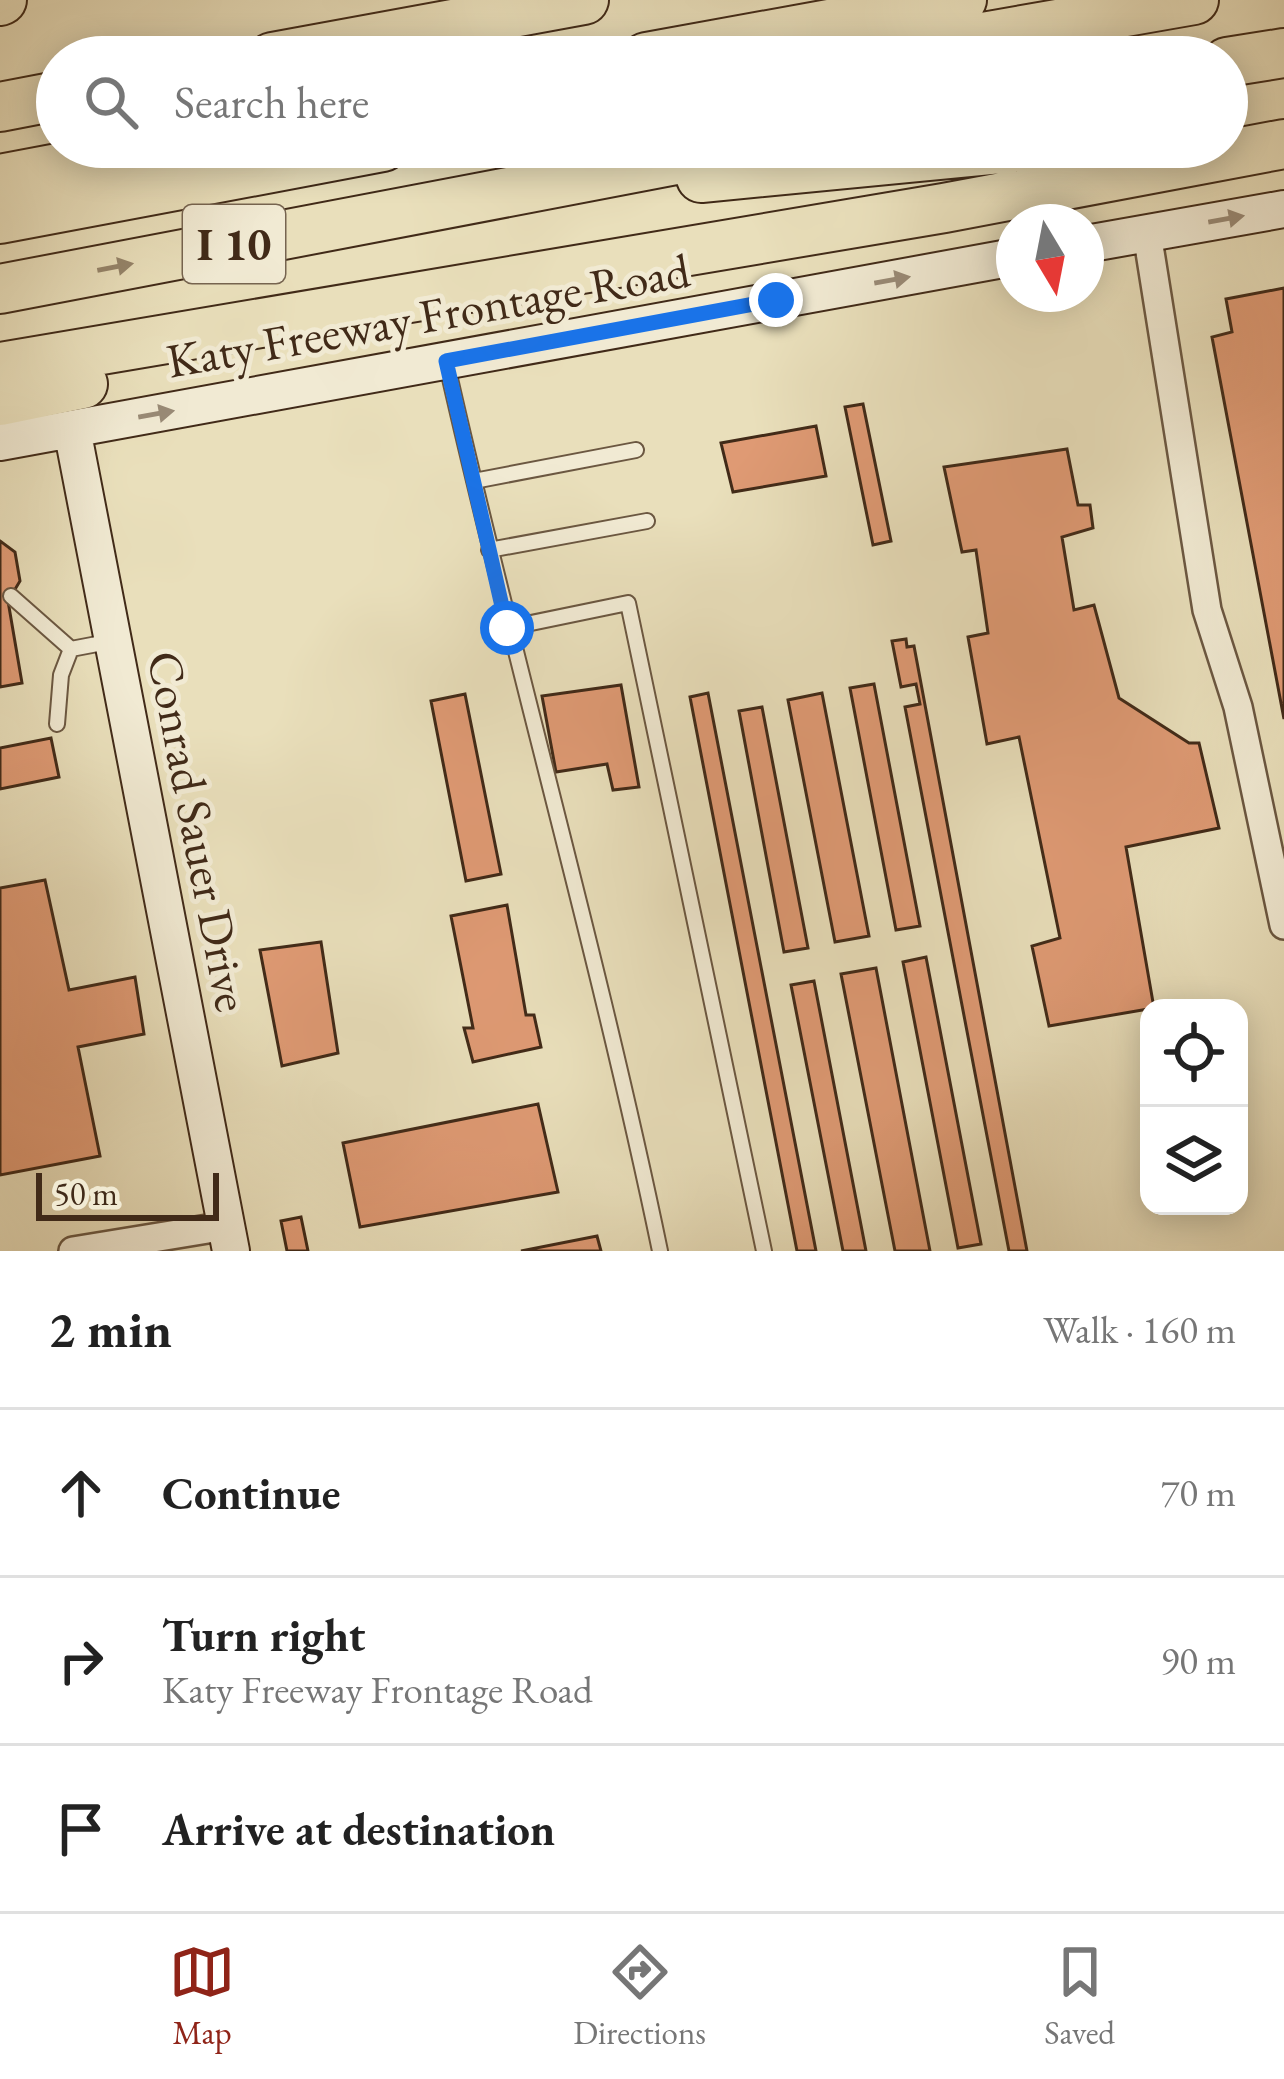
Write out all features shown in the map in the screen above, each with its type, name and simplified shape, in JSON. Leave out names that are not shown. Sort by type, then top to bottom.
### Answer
[{"type":"highway","points":[[387,36],[584,0]]},
{"type":"highway","points":[[762,36],[962,0]]},
{"type":"highway","points":[[988,36],[1194,0]]},
{"type":"highway","points":[[1248,58],[1284,52]]},
{"type":"highway","points":[[0,107],[36,101]]},
{"type":"highway","points":[[1248,127],[1284,124]]},
{"type":"highway","points":[[1248,151],[1284,144]]},
{"type":"highway","points":[[0,179],[58,168]]},
{"type":"highway","points":[[0,219],[271,168]]},
{"type":"highway","name":"I 10","points":[[0,289],[631,168]]},
{"type":"highway","points":[[469,198],[795,168]]},
{"type":"highway","points":[[0,401],[1157,168]]},
{"type":"highway","points":[[0,367],[956,206]]},
{"type":"main road","points":[[1104,241],[1284,209]]},
{"type":"main road","name":"Katy Freeway Frontage Road","points":[[0,442],[996,260]]},
{"type":"main road","name":"Conrad Sauer Drive","points":[[71,429],[228,1238]]},
{"type":"street","points":[[1147,233],[1207,610],[1274,822],[1284,925]]},
{"type":"street","points":[[74,1251],[228,1238]]},
{"type":"lane","points":[[446,361],[507,628],[619,1052],[660,1251]]},
{"type":"lane","points":[[474,482],[636,450]]},
{"type":"lane","points":[[489,550],[646,521]]},
{"type":"lane","points":[[11,596],[71,649]]},
{"type":"lane","points":[[507,628],[628,603],[764,1251]]},
{"type":"lane","points":[[71,649],[113,641]]},
{"type":"lane","points":[[57,724],[61,674],[71,649]]},
{"type":"building","points":[[1284,288],[1284,719],[1212,337],[1232,332],[1226,299]]},
{"type":"building","points":[[863,404],[891,541],[873,545],[845,407]]},
{"type":"building","points":[[816,426],[826,476],[733,492],[721,443]]},
{"type":"building","points":[[1067,449],[1078,505],[1090,505],[1093,528],[1062,537],[1074,610],[1094,605],[1119,698],[1189,743],[1199,743],[1219,828],[1126,847],[1152,999],[1140,999],[1140,1010],[1049,1026],[1032,946],[1060,938],[1019,737],[987,744],[968,637],[988,633],[976,550],[962,552],[944,467]]},
{"type":"building","points":[[0,541],[15,552],[20,581],[8,601],[22,683],[0,687]]},
{"type":"building","points":[[906,639],[907,647],[914,646],[1027,1251],[1009,1251],[905,707],[920,704],[916,684],[901,687],[892,641]]},
{"type":"building","points":[[874,684],[920,926],[896,930],[850,688]]},
{"type":"building","points":[[621,685],[639,787],[613,790],[607,764],[556,772],[542,696]]},
{"type":"building","points":[[708,693],[816,1251],[797,1251],[690,697]]},
{"type":"building","points":[[822,693],[869,936],[835,942],[788,700]]},
{"type":"building","points":[[465,694],[501,874],[466,881],[431,701]]},
{"type":"building","points":[[762,707],[808,948],[784,952],[739,711]]},
{"type":"building","points":[[51,738],[59,777],[0,789],[0,748]]},
{"type":"building","points":[[45,880],[69,990],[135,977],[144,1034],[78,1047],[100,1156],[0,1175],[0,888]]},
{"type":"building","points":[[507,905],[526,1015],[534,1015],[541,1047],[473,1062],[464,1028],[473,1028],[451,916]]},
{"type":"building","points":[[321,942],[338,1053],[282,1066],[260,950]]},
{"type":"building","points":[[926,957],[981,1244],[958,1248],[903,962]]},
{"type":"building","points":[[876,968],[930,1251],[895,1251],[841,974]]},
{"type":"building","points":[[814,981],[866,1251],[843,1251],[791,985]]},
{"type":"building","points":[[538,1104],[558,1192],[360,1227],[343,1143]]},
{"type":"building","points":[[301,1217],[308,1251],[287,1251],[281,1221]]},
{"type":"building","points":[[597,1236],[601,1251],[521,1251]]},
{"type":"route","points":[[507,628],[446,361],[776,300]]}]
